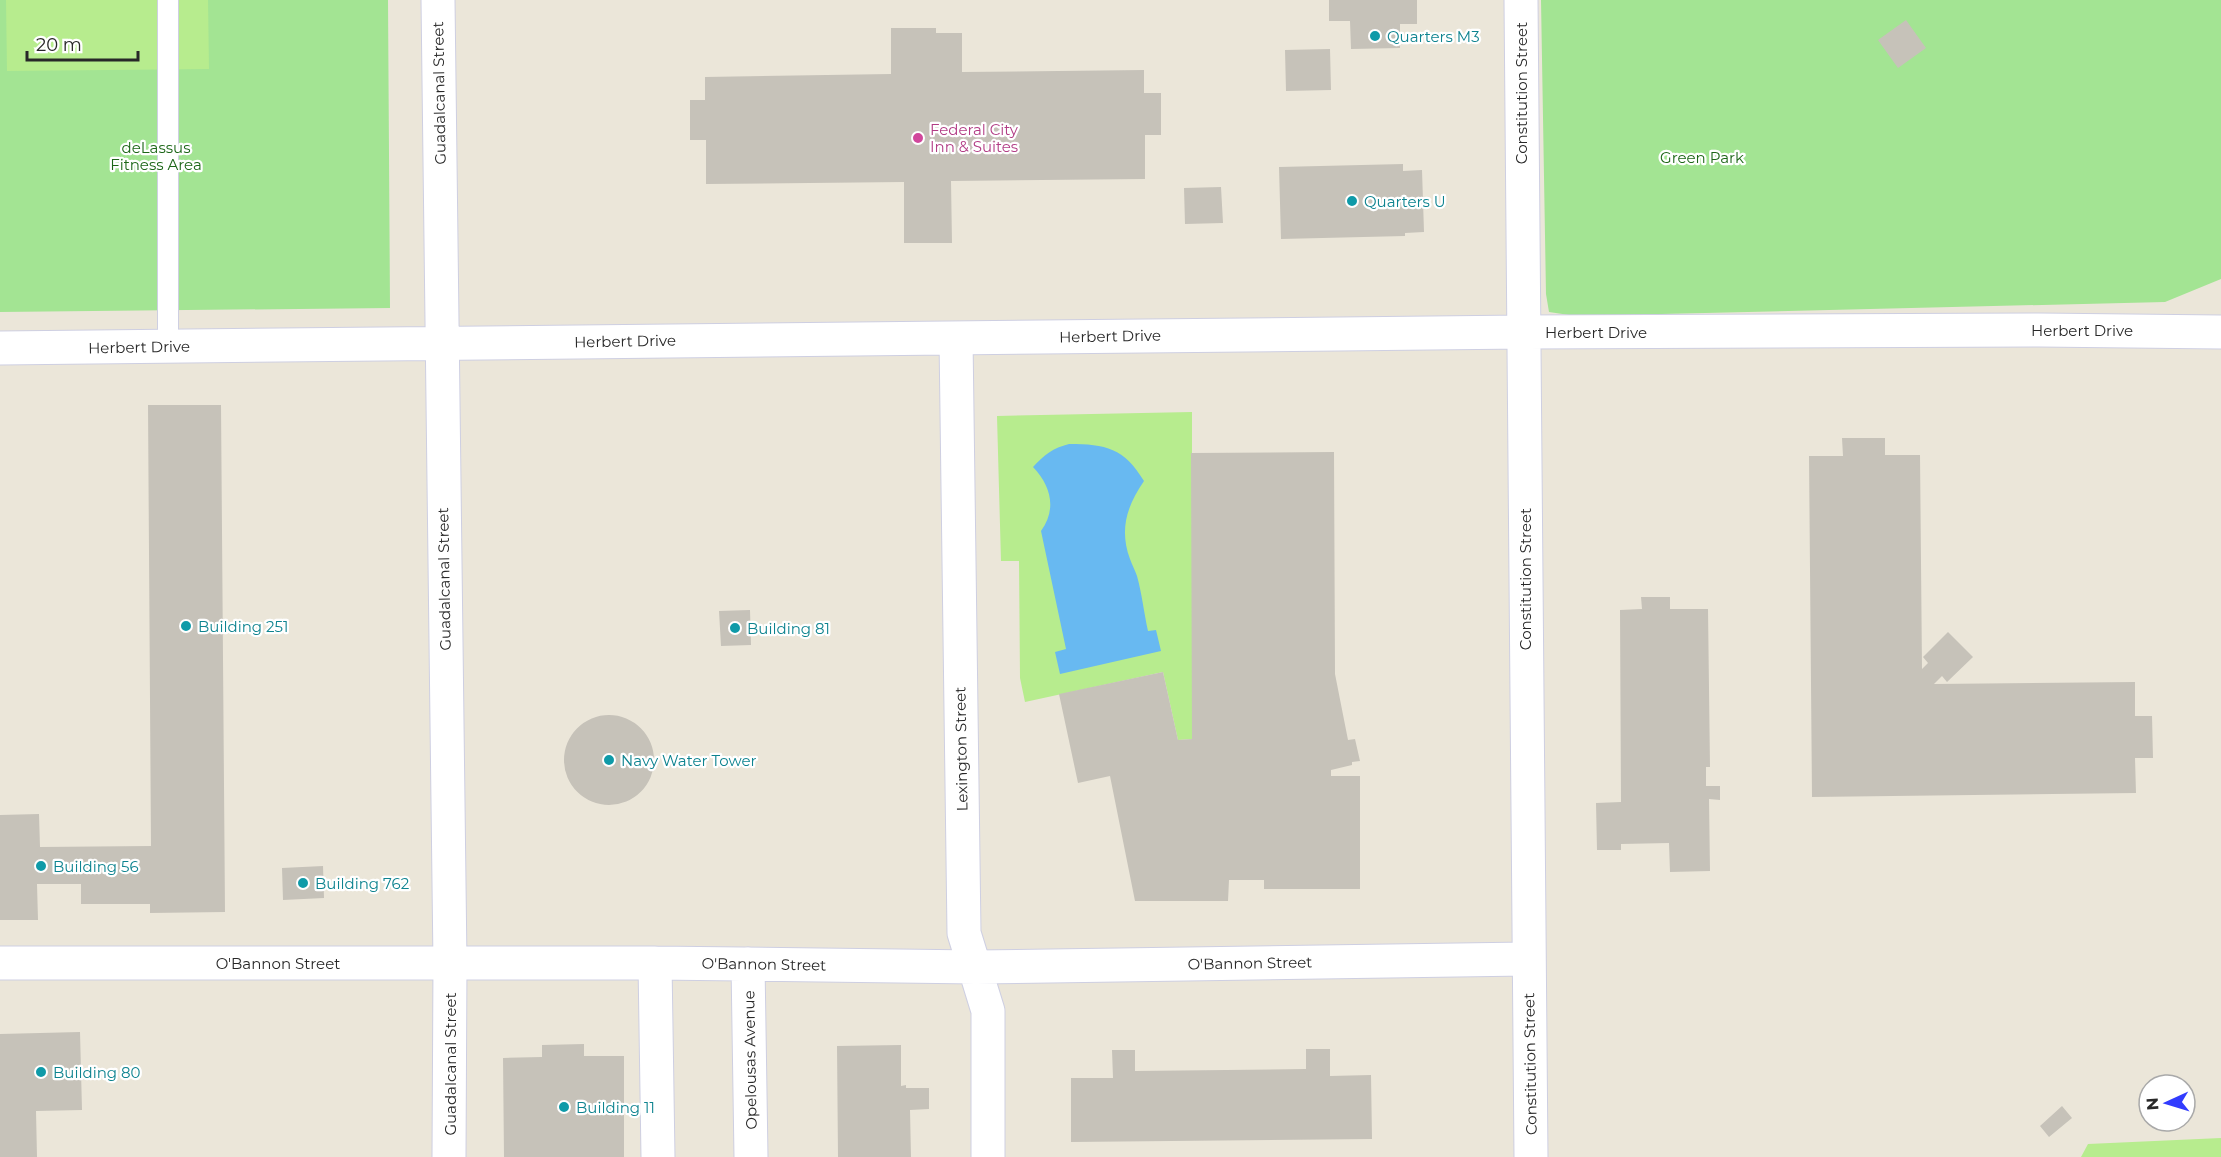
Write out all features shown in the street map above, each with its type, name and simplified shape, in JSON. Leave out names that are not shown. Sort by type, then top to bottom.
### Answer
[{"type":"street","name":"Guadalcanal Street","points":[[438,0],[450,963],[449,1157]]},
{"type":"street","name":"Constitution Street","points":[[1521,0],[1531,1157]]},
{"type":"street","name":"Herbert Drive","points":[[0,348],[1523,332],[2219,330]]},
{"type":"street","name":"Lexington Street","points":[[956,338],[964,933],[988,1011],[988,1157]]},
{"type":"street","name":"O'Bannon Street","points":[[0,963],[655,963],[976,967],[1529,958]]},
{"type":"street","points":[[655,963],[658,1157]]},
{"type":"street","name":"Opelousas Avenue","points":[[748,964],[751,1157]]},
{"type":"lane","points":[[168,0],[168,346]]},
{"type":"green space","name":"deLassus Fitness Area","points":[[0,0],[388,0],[390,308],[0,312]]},
{"type":"green space","points":[[6,0],[208,0],[209,69],[7,71]]},
{"type":"green space","name":"Green Park","points":[[1541,0],[2221,0],[2221,279],[2165,302],[1576,316],[1549,312],[1546,294]]},
{"type":"green space","points":[[1192,412],[1192,739],[1178,740],[1163,672],[1025,702],[1020,678],[1019,561],[1001,561],[997,416]]},
{"type":"green space","points":[[2221,1138],[2221,1157],[2081,1157],[2088,1144]]},
{"type":"water","points":[[1069,444],[1094,445],[1113,450],[1129,461],[1144,481],[1126,518],[1125,538],[1139,583],[1148,631],[1156,630],[1161,651],[1060,674],[1055,652],[1066,649],[1041,531],[1049,514],[1050,498],[1044,482],[1033,467],[1049,452]]},
{"type":"building","name":"Quarters M3","points":[[1329,0],[1417,0],[1417,24],[1400,24],[1400,48],[1351,49],[1350,21],[1329,21]]},
{"type":"building","points":[[1906,20],[1926,48],[1898,68],[1878,40]]},
{"type":"building","name":"Federal City Inn & Suites","points":[[891,28],[936,28],[936,33],[962,33],[962,72],[1144,70],[1144,93],[1161,93],[1161,135],[1145,135],[1145,179],[951,181],[952,243],[904,243],[904,182],[706,184],[706,140],[690,140],[690,100],[705,100],[705,77],[891,74]]},
{"type":"building","points":[[1330,49],[1331,90],[1286,91],[1285,50]]},
{"type":"building","name":"Quarters U","points":[[1403,164],[1403,171],[1422,170],[1424,232],[1405,233],[1405,236],[1281,239],[1279,167]]},
{"type":"building","points":[[1221,187],[1223,223],[1185,224],[1184,188]]},
{"type":"building","name":"Building 251","points":[[148,405],[221,405],[225,912],[150,913],[150,904],[81,904],[81,884],[37,884],[38,920],[0,920],[0,815],[39,814],[40,847],[151,846]]},
{"type":"building","points":[[1842,438],[1885,438],[1885,455],[1920,455],[1922,669],[1928,663],[1923,657],[1948,632],[1973,657],[1947,682],[1942,676],[1934,684],[2135,682],[2135,716],[2152,716],[2153,758],[2135,758],[2136,793],[1812,797],[1809,456],[1843,456]]},
{"type":"building","points":[[1334,452],[1335,674],[1348,740],[1355,739],[1360,761],[1331,770],[1331,776],[1360,776],[1360,889],[1264,889],[1264,880],[1229,880],[1228,901],[1135,901],[1110,776],[1078,783],[1059,694],[1163,672],[1178,740],[1192,739],[1191,453]]},
{"type":"building","points":[[1641,597],[1670,597],[1670,609],[1708,609],[1710,767],[1706,767],[1706,786],[1720,786],[1720,800],[1709,799],[1710,871],[1670,872],[1669,843],[1621,844],[1621,850],[1597,850],[1596,803],[1621,802],[1620,610],[1642,609]]},
{"type":"building","name":"Building 81","points":[[750,610],[751,645],[721,646],[719,611]]},
{"type":"building","name":"Navy Water Tower","points":[[600,715],[618,715],[634,722],[647,735],[654,751],[654,769],[647,785],[634,798],[618,805],[600,805],[584,798],[571,785],[564,769],[564,751],[571,735],[584,722]]},
{"type":"building","name":"Building 762","points":[[323,866],[324,898],[283,900],[282,868]]},
{"type":"building","name":"Building 80","points":[[80,1032],[82,1110],[36,1111],[37,1157],[0,1157],[0,1034]]},
{"type":"building","name":"Building 11","points":[[584,1044],[584,1056],[624,1056],[624,1157],[504,1157],[503,1058],[542,1057],[542,1045]]},
{"type":"building","points":[[901,1045],[901,1086],[929,1088],[929,1109],[910,1110],[911,1157],[838,1157],[837,1046]]},
{"type":"building","points":[[1306,1049],[1330,1049],[1330,1076],[1371,1075],[1372,1139],[1071,1142],[1071,1078],[1113,1078],[1112,1050],[1135,1050],[1135,1071],[1306,1069]]},
{"type":"building","points":[[2062,1106],[2072,1118],[2049,1137],[2040,1126]]},
{"type":"place","name":"Quarters M3","points":[[1375,36]]},
{"type":"place","name":"Federal City Inn & Suites","points":[[918,138]]},
{"type":"place","name":"Quarters U","points":[[1352,201]]},
{"type":"place","name":"Building 251","points":[[186,626]]},
{"type":"place","name":"Building 81","points":[[735,628]]},
{"type":"place","name":"Navy Water Tower","points":[[609,760]]},
{"type":"place","name":"Building 56","points":[[41,866]]},
{"type":"place","name":"Building 762","points":[[303,883]]},
{"type":"place","name":"Building 80","points":[[41,1072]]},
{"type":"place","name":"Building 11","points":[[564,1107]]}]
